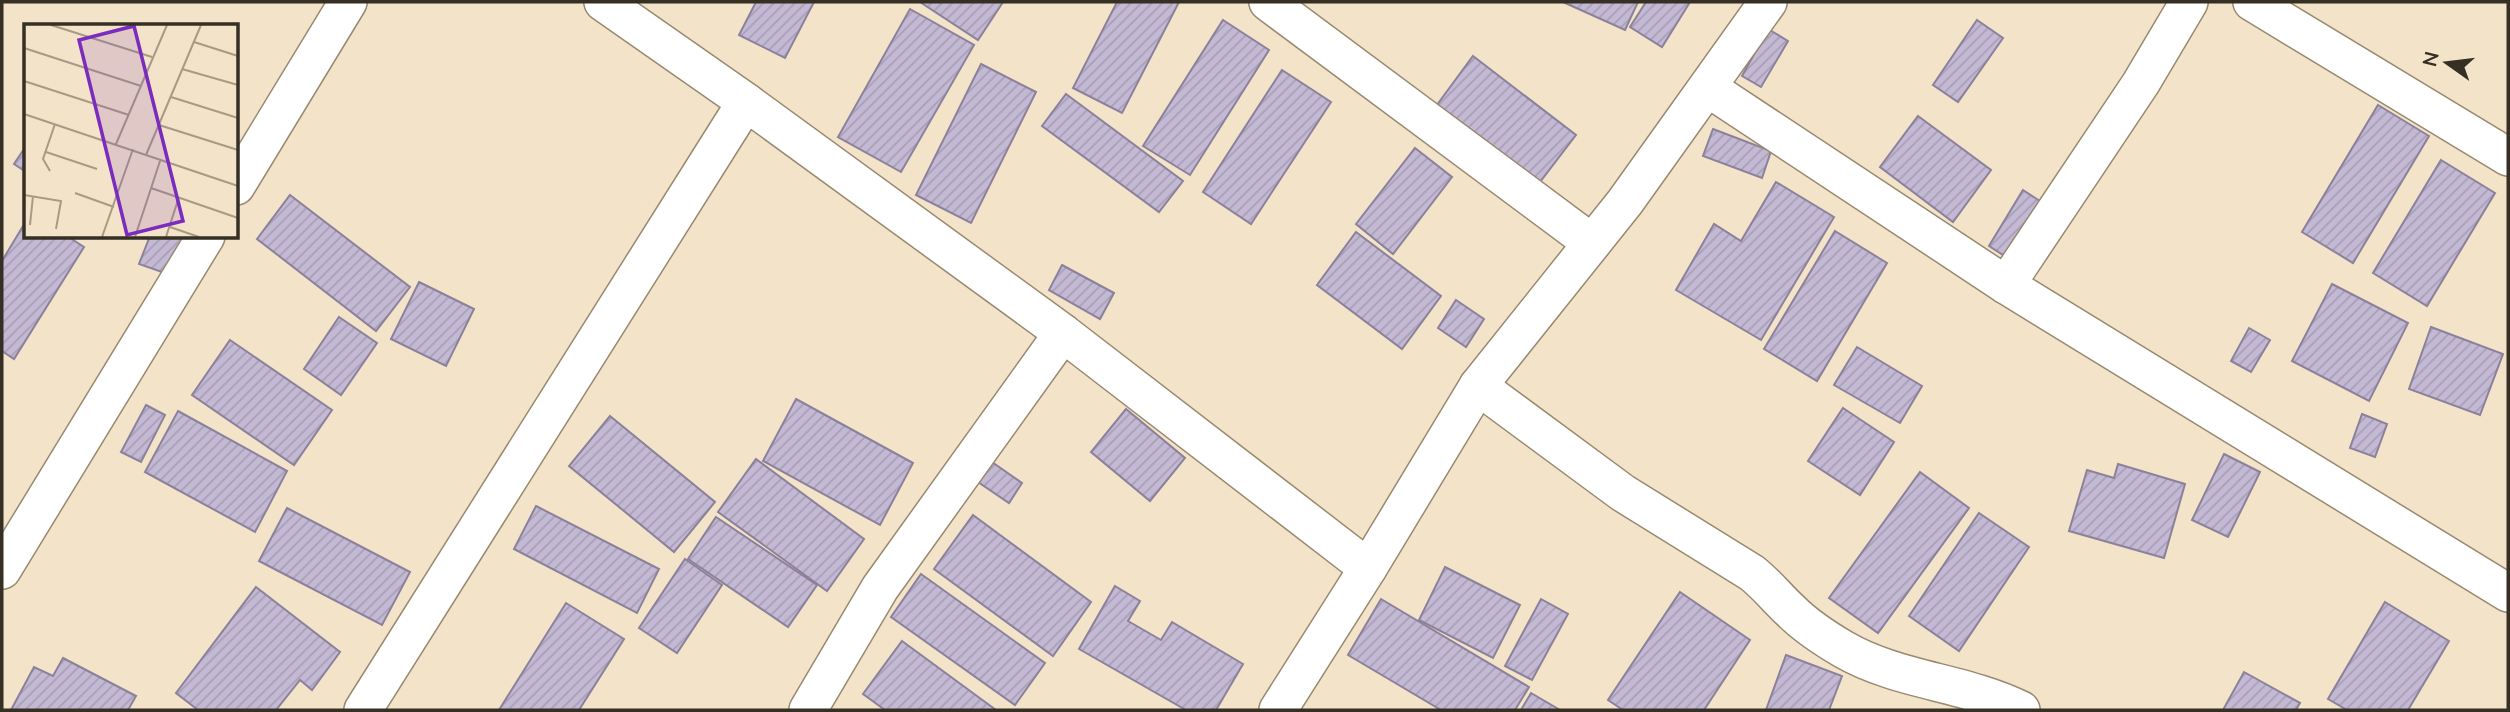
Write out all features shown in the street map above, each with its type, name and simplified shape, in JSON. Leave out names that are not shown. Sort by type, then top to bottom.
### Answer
[{"type":"street","points":[[238,183],[348,2]]},
{"type":"street","points":[[603,2],[746,102],[1063,334],[1368,568]]},
{"type":"street","points":[[1268,2],[1592,243]]},
{"type":"street","points":[[1278,710],[1478,386],[1592,243],[1708,88],[1768,2]]},
{"type":"street","points":[[2006,285],[2141,83],[2189,2]]},
{"type":"street","points":[[2252,2],[2508,157]]},
{"type":"street","points":[[1708,88],[2006,285],[2508,593]]},
{"type":"street","points":[[363,710],[746,102]]},
{"type":"street","points":[[2,570],[205,238]]},
{"type":"street","points":[[808,710],[880,588],[1063,334]]},
{"type":"street","points":[[1478,386],[1623,493],[1769,585],[1791,612],[1844,650],[1882,665],[1987,695],[2021,710]]},
{"type":"building","points":[[756,2],[814,2],[785,58],[739,35]]},
{"type":"building","points":[[920,2],[1003,2],[978,40]]},
{"type":"building","points":[[1117,2],[1179,2],[1122,113],[1073,88]]},
{"type":"building","points":[[1563,2],[1638,2],[1625,30]]},
{"type":"building","points":[[1646,2],[1690,2],[1662,47],[1630,27]]},
{"type":"building","points":[[910,9],[974,45],[901,172],[838,137]]},
{"type":"building","points":[[1223,20],[1269,50],[1190,175],[1143,146]]},
{"type":"building","points":[[1977,20],[2003,38],[1958,102],[1933,85]]},
{"type":"building","points":[[1768,29],[1788,41],[1761,87],[1742,76]]},
{"type":"building","points":[[1473,56],[1576,135],[1533,191],[1431,113]]},
{"type":"building","points":[[981,64],[1036,92],[971,223],[916,195]]},
{"type":"building","points":[[1282,70],[1331,102],[1251,224],[1203,192]]},
{"type":"building","points":[[1066,94],[1183,181],[1159,212],[1042,126]]},
{"type":"building","points":[[2378,105],[2429,136],[2353,263],[2302,232]]},
{"type":"building","points":[[1918,116],[1991,170],[1953,222],[1880,167]]},
{"type":"building","points":[[1713,129],[1771,151],[1762,178],[1703,156]]},
{"type":"building","points":[[1415,148],[1452,177],[1393,254],[1356,224]]},
{"type":"building","points":[[24,149],[24,171],[14,164]]},
{"type":"building","points":[[2441,160],[2495,193],[2427,306],[2373,273]]},
{"type":"building","points":[[1776,182],[1834,217],[1761,340],[1676,290],[1714,224],[1741,241]]},
{"type":"building","points":[[2023,190],[2049,207],[2014,262],[1989,246]]},
{"type":"building","points":[[290,195],[410,287],[376,331],[257,239]]},
{"type":"building","points":[[24,224],[24,238],[70,238],[84,247],[14,359],[2,351],[2,261]]},
{"type":"building","points":[[1835,231],[1887,263],[1817,381],[1764,349]]},
{"type":"building","points":[[1356,232],[1441,296],[1402,349],[1317,285]]},
{"type":"building","points":[[149,238],[190,238],[176,277],[139,264]]},
{"type":"building","points":[[1062,265],[1114,293],[1100,319],[1049,290]]},
{"type":"building","points":[[419,282],[474,309],[446,366],[391,339]]},
{"type":"building","points":[[2332,284],[2408,323],[2369,401],[2292,361]]},
{"type":"building","points":[[1456,300],[1484,319],[1466,347],[1438,328]]},
{"type":"building","points":[[339,317],[377,343],[341,395],[304,369]]},
{"type":"building","points":[[2431,327],[2503,354],[2480,415],[2409,389]]},
{"type":"building","points":[[2249,328],[2270,340],[2251,372],[2231,361]]},
{"type":"building","points":[[230,340],[332,410],[294,465],[192,395]]},
{"type":"building","points":[[1857,347],[1922,386],[1900,423],[1834,385]]},
{"type":"building","points":[[796,399],[913,463],[880,525],[763,461]]},
{"type":"building","points":[[146,405],[165,415],[141,462],[121,452]]},
{"type":"building","points":[[1843,408],[1894,442],[1860,495],[1808,461]]},
{"type":"building","points":[[1126,409],[1185,458],[1150,501],[1091,452]]},
{"type":"building","points":[[178,411],[287,471],[255,532],[145,472]]},
{"type":"building","points":[[2362,414],[2387,424],[2375,457],[2350,448]]},
{"type":"building","points":[[610,416],[715,502],[674,552],[569,466]]},
{"type":"building","points":[[2224,454],[2260,472],[2228,537],[2192,520]]},
{"type":"building","points":[[756,459],[864,539],[827,591],[718,512]]},
{"type":"building","points":[[992,462],[1022,483],[1009,503],[978,482]]},
{"type":"building","points":[[2118,464],[2185,484],[2164,558],[2069,531],[2087,470],[2114,478]]},
{"type":"building","points":[[1920,472],[1969,508],[1878,633],[1829,598]]},
{"type":"building","points":[[536,506],[659,569],[637,613],[514,549]]},
{"type":"building","points":[[287,508],[410,572],[382,625],[259,561]]},
{"type":"building","points":[[1979,513],[2029,547],[1959,651],[1909,616]]},
{"type":"building","points":[[973,515],[1091,602],[1053,656],[934,569]]},
{"type":"building","points":[[716,517],[817,585],[788,627],[688,559]]},
{"type":"building","points":[[685,559],[722,585],[677,653],[639,628]]},
{"type":"building","points":[[1445,567],[1520,605],[1493,658],[1419,620]]},
{"type":"building","points":[[921,574],[1045,663],[1015,705],[891,617]]},
{"type":"building","points":[[1115,586],[1140,601],[1128,621],[1161,640],[1172,622],[1243,664],[1216,710],[1186,710],[1079,649]]},
{"type":"building","points":[[256,587],[340,652],[312,690],[300,680],[276,710],[198,710],[176,693]]},
{"type":"building","points":[[1680,592],[1750,640],[1704,710],[1623,710],[1608,700]]},
{"type":"building","points":[[1381,599],[1529,687],[1515,710],[1441,710],[1348,655]]},
{"type":"building","points":[[1541,599],[1568,614],[1532,680],[1505,666]]},
{"type":"building","points":[[2385,602],[2449,641],[2408,710],[2347,710],[2328,699]]},
{"type":"building","points":[[566,603],[624,639],[579,710],[499,710]]},
{"type":"building","points":[[902,641],[996,710],[885,710],[863,694]]},
{"type":"building","points":[[1786,655],[1842,676],[1829,710],[1766,710]]},
{"type":"building","points":[[63,658],[136,696],[128,710],[11,710],[34,667],[53,676]]},
{"type":"building","points":[[2244,672],[2300,703],[2296,710],[2223,710]]},
{"type":"building","points":[[1531,693],[1560,710],[1521,710]]}]
